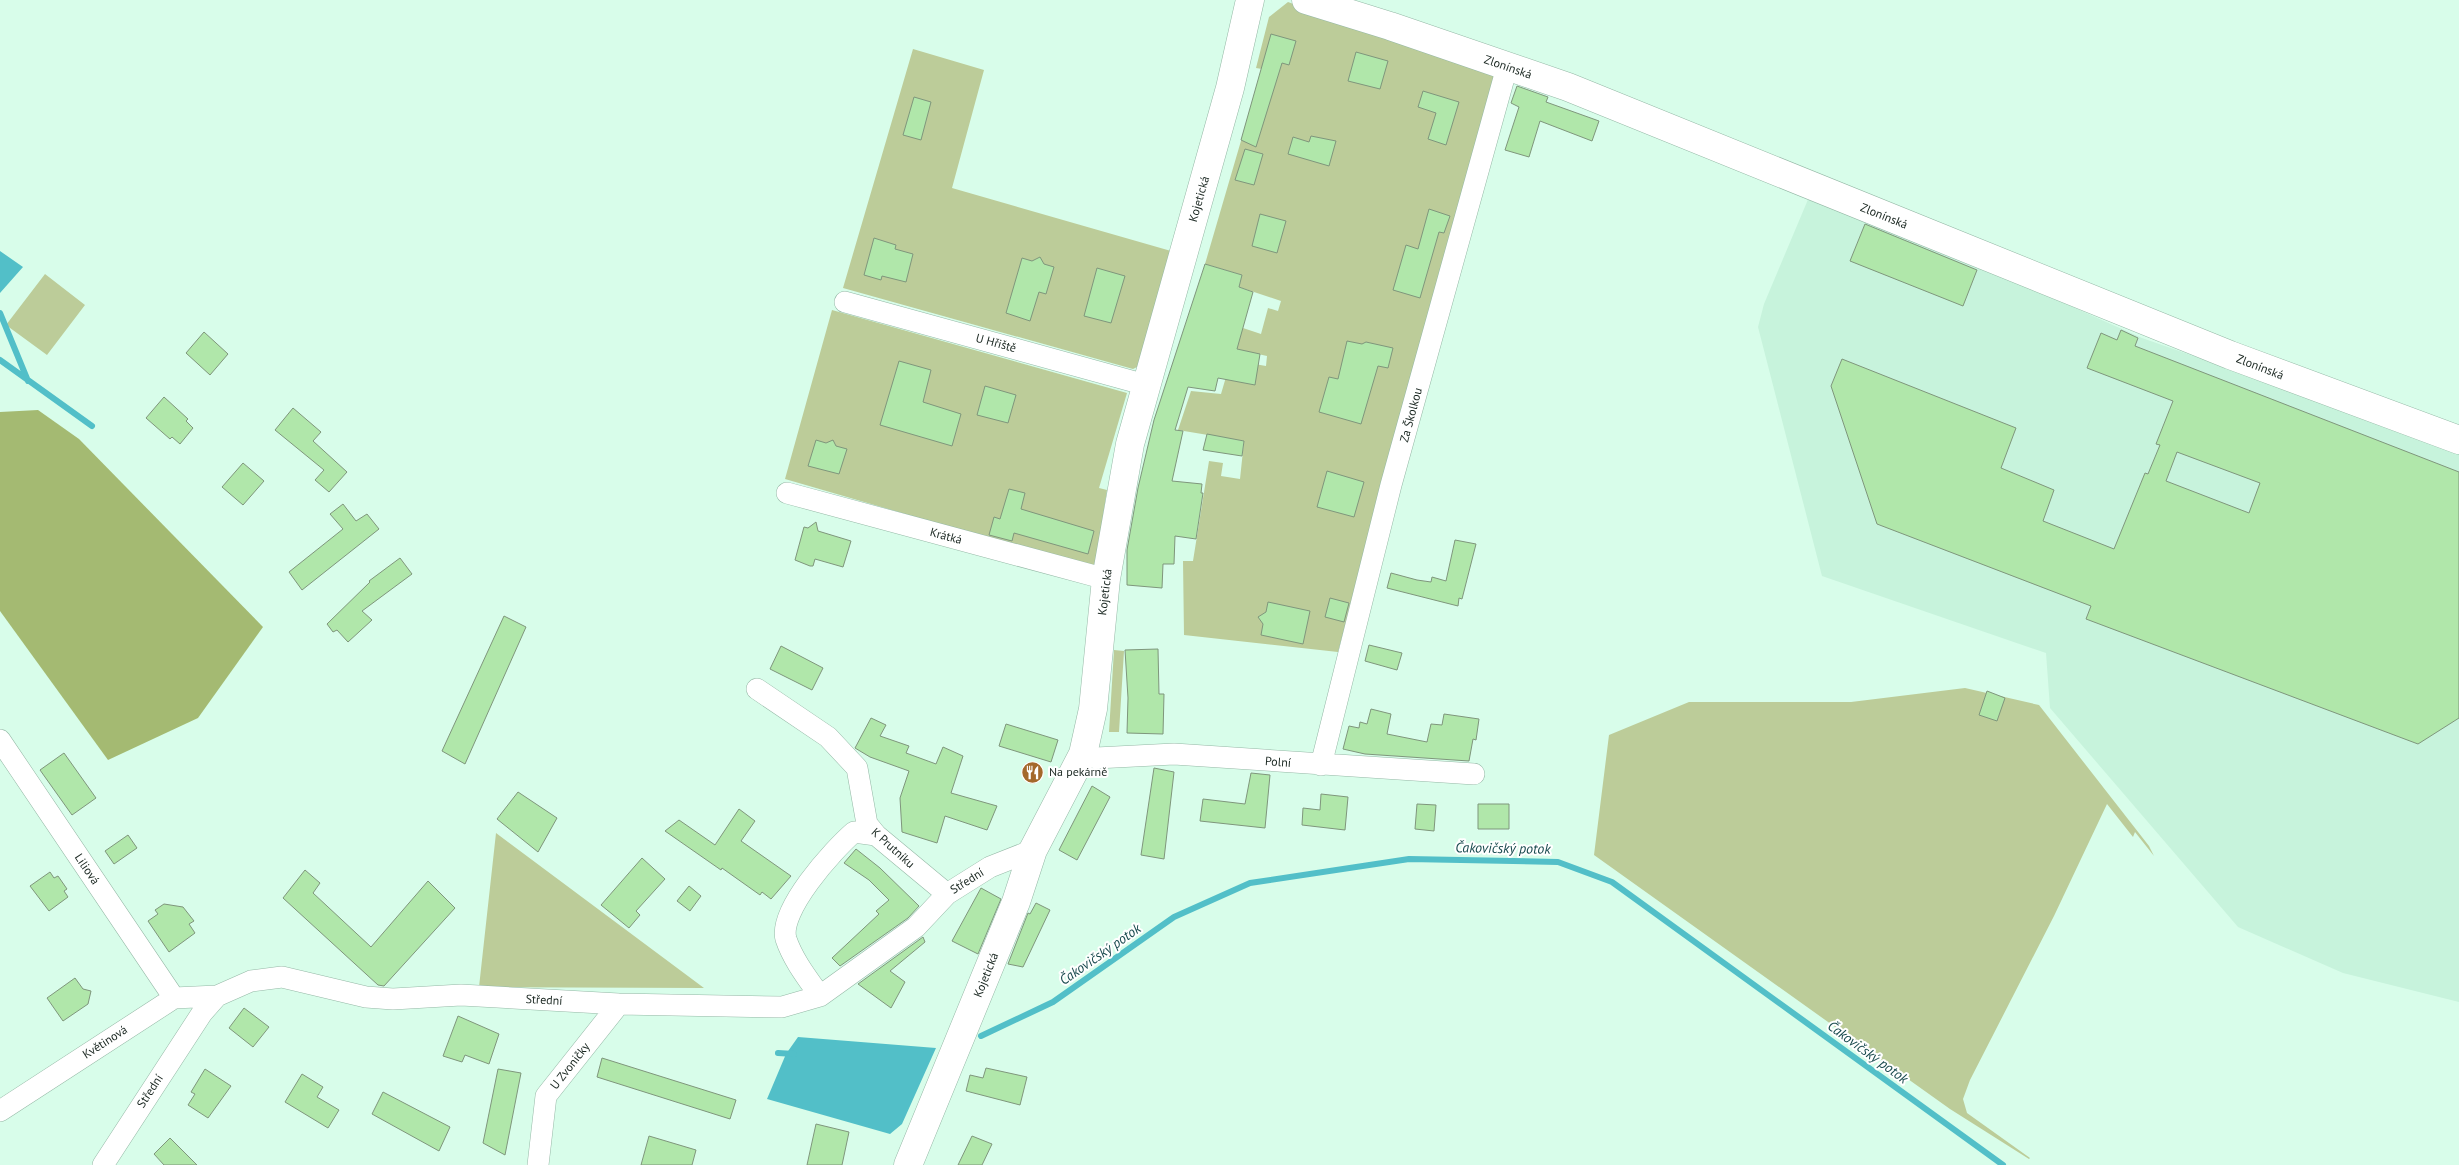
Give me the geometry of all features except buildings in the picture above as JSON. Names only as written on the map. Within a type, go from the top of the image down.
[{"type":"street","name":"Kojetická","points":[[908,1165],[1016,902],[1033,850],[1083,754],[1093,709],[1106,579],[1130,444],[1230,88],[1250,0]]},
{"type":"street","name":"Zlonínská","points":[[1306,0],[1390,26],[1568,87],[2230,355],[2459,440]]},
{"type":"street","name":"Za Školkou","points":[[1321,765],[1391,485],[1507,66]]},
{"type":"street","name":"U Hřiště","points":[[845,302],[1146,385]]},
{"type":"street","name":"Krátká","points":[[787,493],[1106,579]]},
{"type":"street","name":"K Prutníku","points":[[757,689],[828,737],[857,768],[867,824],[876,835],[947,894]]},
{"type":"street","name":"Liliová","points":[[0,740],[174,998]]},
{"type":"street","name":"Polní","points":[[1083,754],[1096,758],[1174,754],[1474,774]]},
{"type":"street","points":[[820,996],[797,962],[786,939],[785,923],[793,903],[843,841],[854,832],[876,835]]},
{"type":"street","name":"Střední","points":[[109,1162],[190,1029],[217,996],[251,981],[282,977],[375,998],[393,999],[461,995],[619,1004],[782,1007],[820,996],[916,927],[947,894],[990,867],[1033,850]]},
{"type":"street","points":[[174,998],[217,996]]},
{"type":"street","name":"Květinová","points":[[0,1111],[174,998]]},
{"type":"street","name":"U Zvoničky","points":[[538,1165],[546,1096],[619,1004]]},
{"type":"shaded area","points":[[1288,2],[1494,76],[1338,652],[1184,635],[1183,561],[1193,561],[1209,461],[1223,463],[1221,476],[1240,479],[1244,441],[1178,430],[1191,391],[1221,394],[1231,360],[1266,366],[1267,356],[1231,348],[1240,327],[1261,334],[1268,308],[1278,311],[1281,301],[1239,287],[1242,275],[1205,264],[1262,69],[1256,68],[1269,17]]},
{"type":"shaded area","points":[[913,49],[984,70],[952,188],[1171,251],[1139,366],[1133,369],[843,288]]},
{"type":"shaded area","points":[[1812,190],[2142,338],[2459,449],[2459,1002],[2343,973],[2238,927],[2050,708],[2046,653],[1822,576],[1758,327],[1764,304]]},
{"type":"shaded area","points":[[45,274],[85,305],[47,355],[6,325]]},
{"type":"shaded area","points":[[832,310],[1127,393],[1099,488],[1107,490],[1095,569],[785,479]]},
{"type":"shaded area","points":[[1114,650],[1124,651],[1119,732],[1109,732]]},
{"type":"shaded area","points":[[1965,688],[2039,705],[2149,846],[2154,856],[2135,832],[2133,837],[2107,804],[2054,916],[1970,1080],[1963,1099],[1967,1113],[2029,1159],[1950,1109],[1594,855],[1609,735],[1689,702],[1851,702]]},
{"type":"shaded area","points":[[496,833],[704,988],[479,987]]},
{"type":"green space","points":[[38,410],[79,439],[263,627],[198,718],[108,760],[0,611],[0,412]]},
{"type":"water","points":[[0,251],[23,267],[0,293]]},
{"type":"water","points":[[798,1037],[936,1048],[902,1124],[890,1134],[767,1099],[786,1054]]},
{"type":"waterway","points":[[0,313],[28,381]]},
{"type":"waterway","name":"Čakovičský potok","points":[[0,360],[92,426]]},
{"type":"waterway","name":"Čakovičský potok","points":[[981,1036],[1053,1002],[1174,917],[1250,883],[1409,859],[1558,862],[1612,882],[2003,1165]]},
{"type":"waterway","name":"Čakovičský potok","points":[[778,1053],[794,1054]]},
{"type":"place","name":"Na pekárně","points":[[1033,772]]}]
